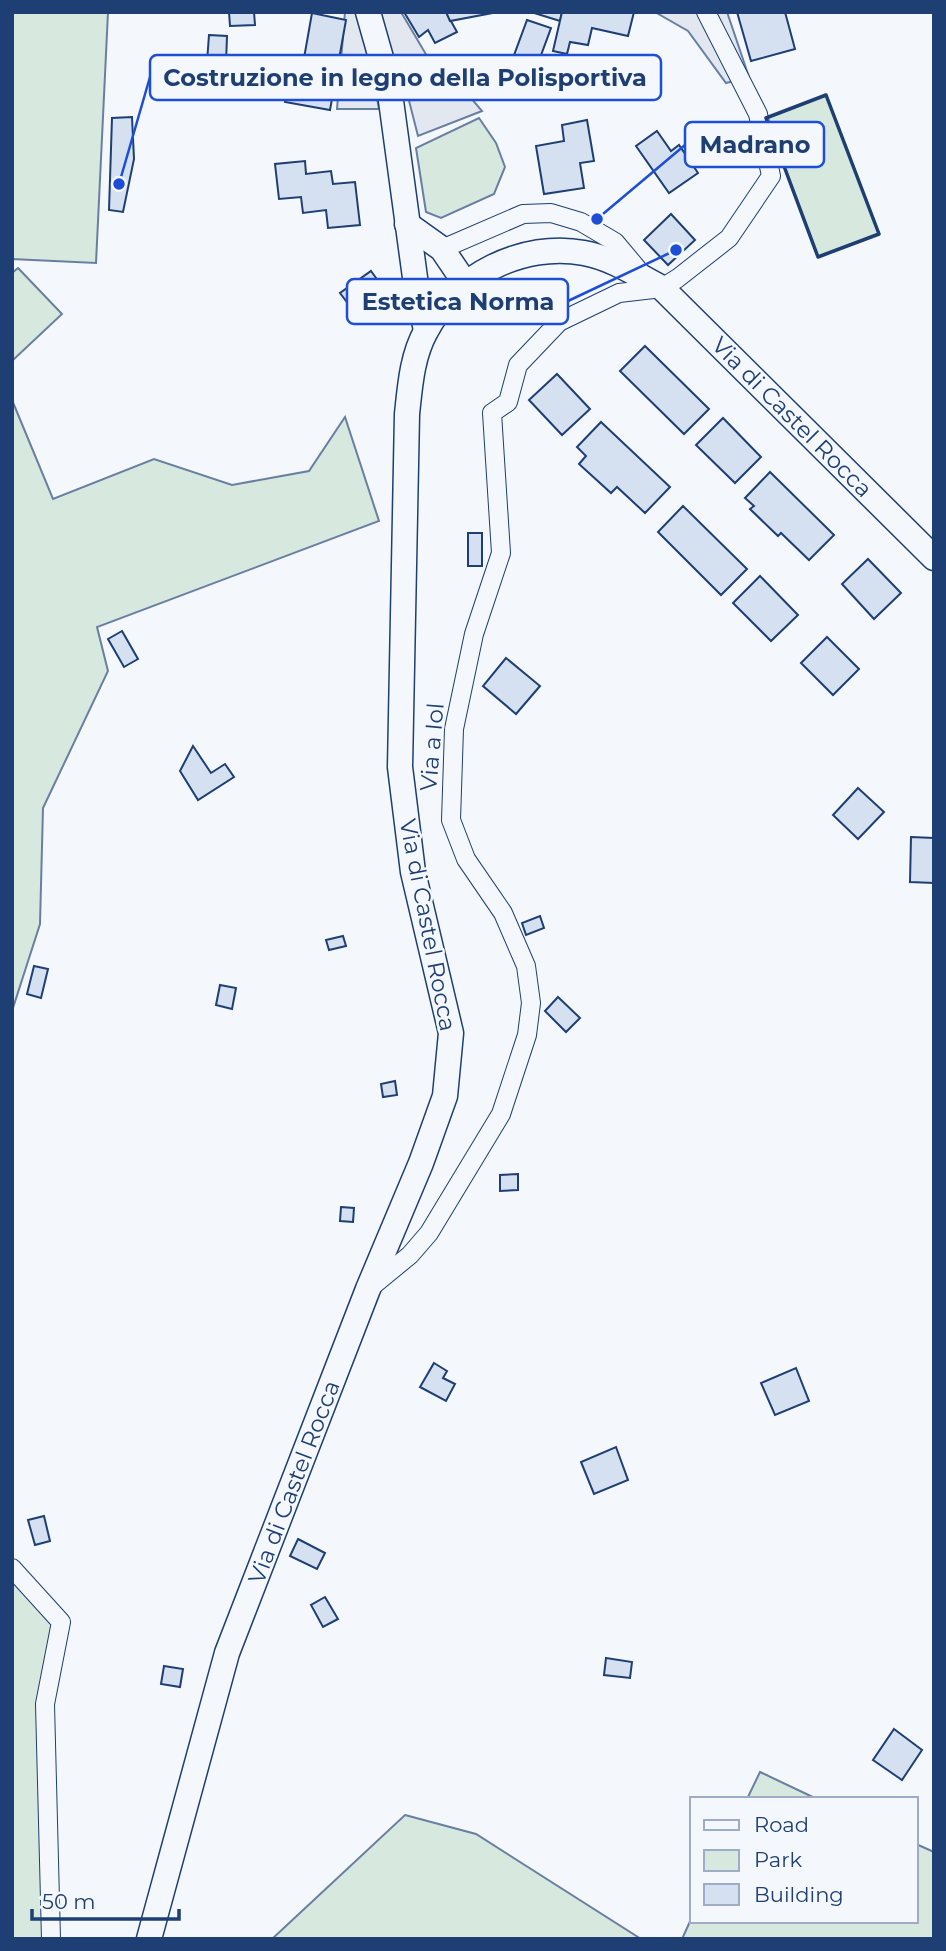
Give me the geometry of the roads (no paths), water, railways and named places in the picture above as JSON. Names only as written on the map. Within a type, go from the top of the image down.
[{"type":"main road","points":[[369,12],[390,86],[407,224],[426,330]]},
{"type":"main road","points":[[407,224],[442,249],[465,283]]},
{"type":"main road","name":"Via di Castel Rocca","points":[[149,1939],[228,1653],[368,1289],[421,1163],[444,1096],[451,1033],[413,872],[400,767],[407,414],[412,370],[426,330],[465,283],[509,259],[563,250],[613,262],[655,284],[934,558]]},
{"type":"street","points":[[655,284],[729,238],[771,176],[758,114],[702,13]]},
{"type":"street","name":"Via di Castel Rocca","points":[[442,249],[523,214],[551,213],[581,222],[615,242],[655,284]]},
{"type":"street","name":"Via a Iol","points":[[368,1289],[410,1255],[429,1233],[501,1114],[527,1035],[531,1003],[526,966],[503,913],[466,859],[451,820],[454,729],[474,634],[501,553],[492,413],[508,402],[518,365],[559,322],[619,293],[655,284]]},
{"type":"street","points":[[12,1568],[61,1622],[45,1704],[51,1939]]},
{"type":"place","name":"Costruzione in legno della Polisportiva","points":[[119,184]]},
{"type":"place","name":"Madrano","points":[[597,219]]},
{"type":"place","name":"Estetica Norma","points":[[676,250]]}]
